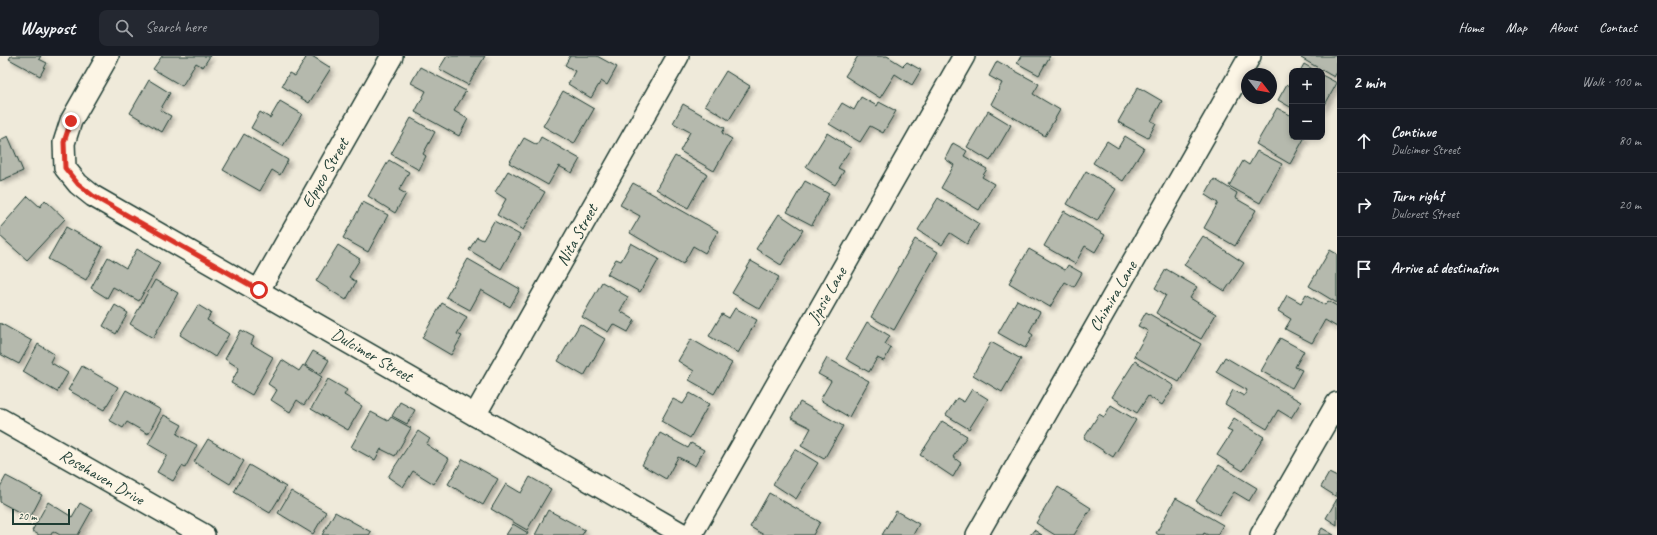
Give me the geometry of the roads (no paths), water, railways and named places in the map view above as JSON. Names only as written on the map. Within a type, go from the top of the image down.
[{"type":"street","name":"Dulcimer Street","points":[[108,56],[71,121],[64,142],[65,168],[78,184],[93,196],[684,535]]},
{"type":"street","name":"Elpyco Street","points":[[259,290],[392,56]]},
{"type":"street","name":"Nita Street","points":[[476,415],[678,56]]},
{"type":"street","name":"Jipsie Lane","points":[[691,535],[964,56]]},
{"type":"street","name":"Chimira Lane","points":[[977,535],[1250,56]]},
{"type":"street","points":[[1262,535],[1337,403]]},
{"type":"street","name":"Rosehaven Drive","points":[[0,419],[204,535]]}]
